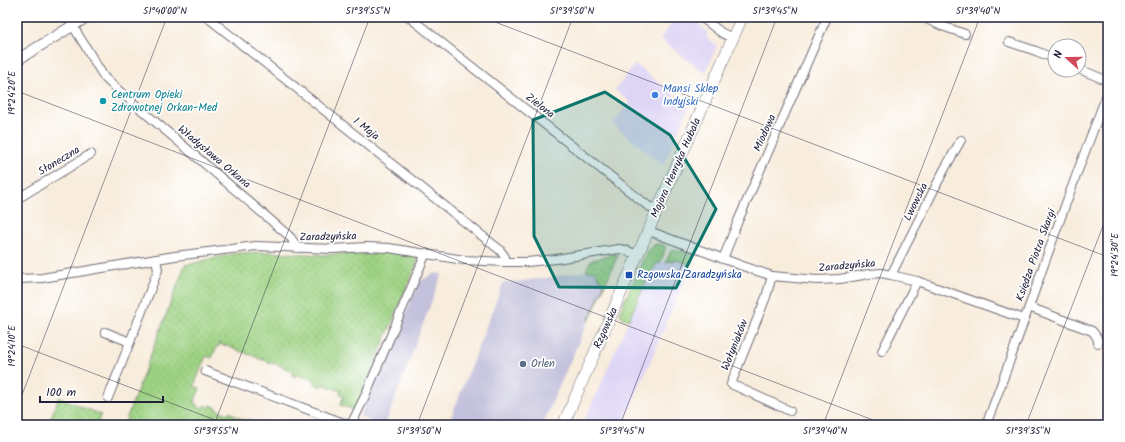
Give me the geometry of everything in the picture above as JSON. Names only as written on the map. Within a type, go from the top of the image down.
[{"type":"main road","name":"Majora Henryka Hubala","points":[[649,230],[742,17]]},
{"type":"main road","name":"Rzgowska","points":[[563,425],[649,230]]},
{"type":"street","points":[[17,60],[87,17]]},
{"type":"street","name":"1 Maja","points":[[207,17],[500,250],[505,256],[505,262]]},
{"type":"street","name":"Zielona","points":[[410,17],[648,206],[658,210]]},
{"type":"street","points":[[701,17],[722,33],[733,38]]},
{"type":"street","name":"Miodowa","points":[[723,259],[738,221],[827,17]]},
{"type":"street","points":[[922,17],[965,34]]},
{"type":"street","name":"Władysława Orkana","points":[[73,26],[104,77],[110,83],[288,235],[298,248]]},
{"type":"street","points":[[1009,42],[1047,56]]},
{"type":"street","points":[[1087,72],[1108,81]]},
{"type":"street","name":"Księdza Piotra Skargi","points":[[986,425],[1108,92]]},
{"type":"street","name":"Lwowska","points":[[891,275],[944,170],[961,140]]},
{"type":"street","name":"Słoneczna","points":[[17,199],[91,154]]},
{"type":"street","name":"Zaradzyńska","points":[[649,230],[723,259],[772,276],[817,280],[840,279],[881,273],[917,281],[1024,319]]},
{"type":"street","name":"Zaradzyńska","points":[[17,280],[42,278],[156,259],[256,246],[334,249],[367,246],[426,253],[464,260],[505,262],[527,262],[556,259],[619,249],[638,255]]},
{"type":"street","points":[[205,371],[350,425],[365,396],[426,253]]},
{"type":"street","points":[[108,398],[158,270],[156,259]]},
{"type":"street","name":"Wołyniaków","points":[[772,276],[766,297],[731,384],[790,411]]},
{"type":"street","points":[[882,351],[917,281]]},
{"type":"street","points":[[1029,307],[1092,331],[1096,335],[1098,343]]},
{"type":"street","points":[[105,332],[130,342]]},
{"type":"highlighted area","points":[[605,92],[670,135],[716,209],[676,288],[559,287],[534,236],[533,120]]},
{"type":"shaded area","points":[[677,17],[690,17],[707,31],[707,38],[717,45],[705,73],[660,39]]},
{"type":"shaded area","points":[[635,64],[689,107],[663,165],[613,124],[630,102],[615,90]]},
{"type":"shaded area","points":[[677,260],[691,265],[623,425],[592,425],[584,422],[647,279],[657,263]]},
{"type":"shaded area","points":[[594,270],[604,285],[542,425],[448,425],[503,283]]},
{"type":"shaded area","points":[[435,273],[442,274],[385,425],[376,425],[375,423],[360,416],[420,281]]},
{"type":"green space","points":[[658,244],[666,247],[660,263],[657,263],[647,279],[629,320],[624,318],[620,311],[647,251],[654,245]]},
{"type":"green space","points":[[674,249],[694,256],[691,265],[677,260],[666,262],[671,251]]},
{"type":"green space","points":[[384,250],[418,256],[417,263],[354,410],[340,405],[344,396],[340,394],[341,391],[322,384],[321,387],[314,384],[315,381],[296,374],[295,377],[292,376],[293,371],[288,368],[287,369],[282,367],[282,365],[281,366],[263,360],[263,358],[262,360],[257,358],[257,356],[256,357],[245,353],[245,351],[244,353],[239,351],[239,349],[233,349],[233,347],[220,344],[220,342],[212,358],[206,356],[194,386],[200,388],[194,403],[198,404],[197,406],[203,409],[204,405],[210,407],[211,405],[217,408],[217,410],[228,414],[229,412],[247,421],[248,419],[254,421],[253,423],[258,425],[124,425],[185,265],[238,253],[268,252],[325,255]]},
{"type":"green space","points":[[614,254],[618,255],[588,321],[604,285],[594,270],[586,271],[590,262],[593,260]]},
{"type":"green space","points":[[59,397],[101,415],[97,425],[48,425]]},
{"type":"place","name":"Mansi Sklep Indyjski","points":[[655,95]]},
{"type":"place","name":"Centrum Opieki Zdrowotnej Orkan-Med","points":[[103,101]]},
{"type":"place","name":"Rzgowska/Zaradzyńska","points":[[629,275]]},
{"type":"place","name":"Orlen","points":[[523,364]]}]
